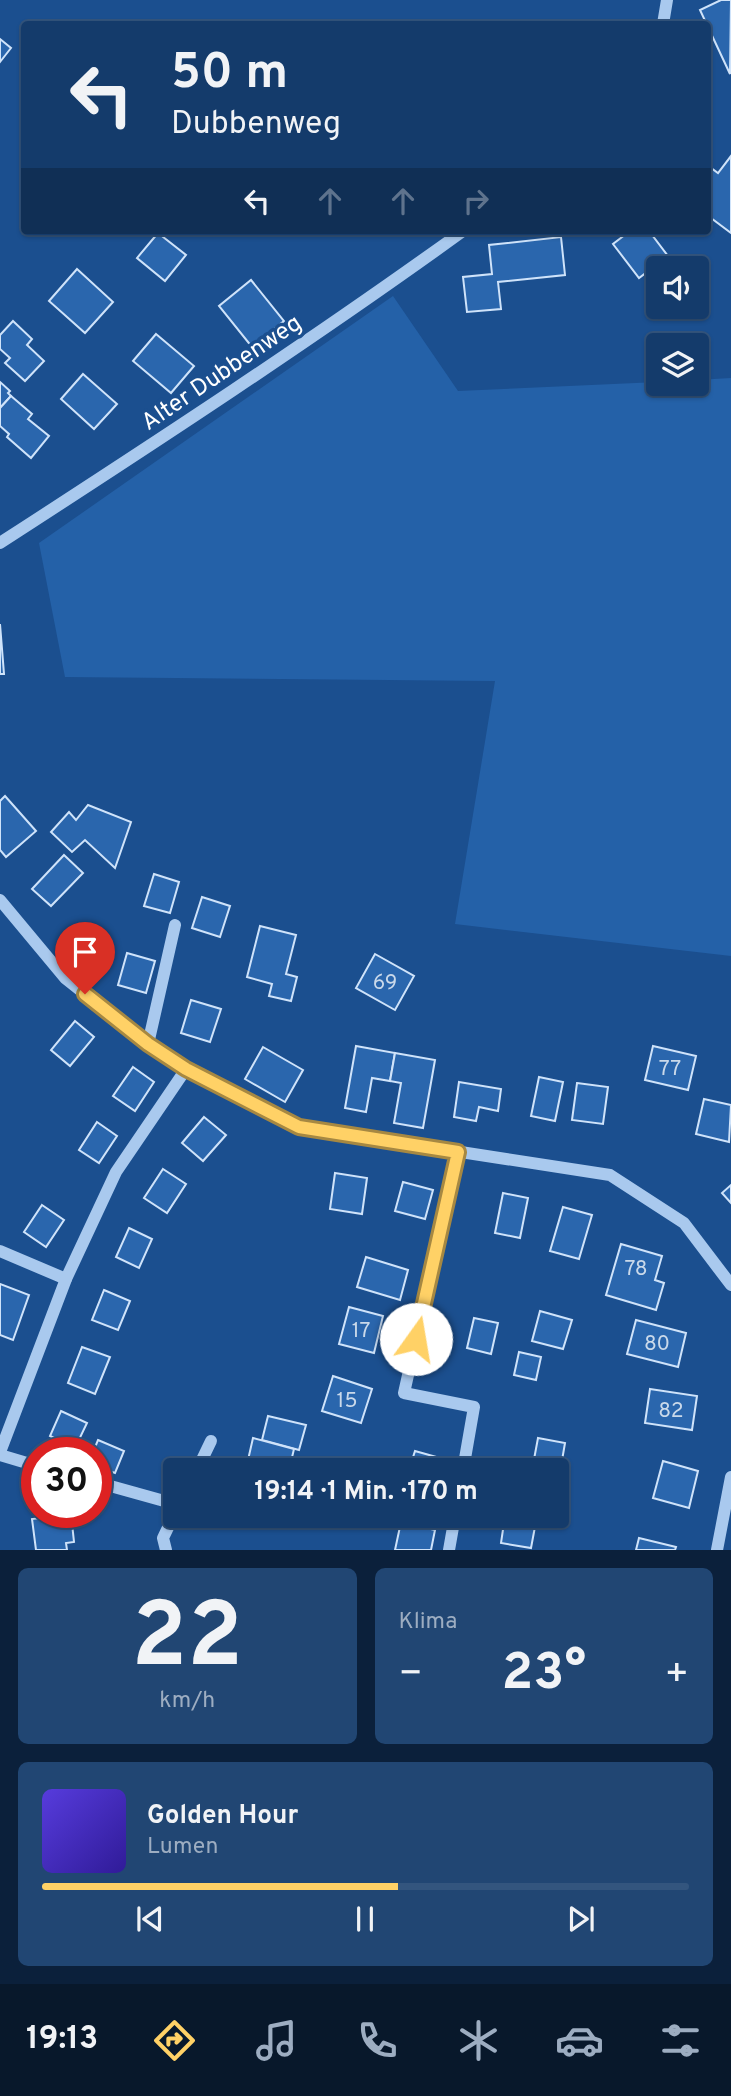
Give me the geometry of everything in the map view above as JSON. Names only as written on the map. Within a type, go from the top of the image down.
[{"type":"street","points":[[664,21],[667,0]]},
{"type":"street","name":"Alter Dubbenweg","points":[[0,543],[187,421],[458,235]]},
{"type":"street","points":[[0,900],[65,978],[148,1044],[186,1069],[299,1127],[610,1175],[684,1223],[730,1281]]},
{"type":"street","points":[[148,1044],[175,925]]},
{"type":"street","points":[[21,1461],[0,1454],[66,1279],[116,1172],[186,1069]]},
{"type":"street","points":[[458,1152],[404,1393],[474,1407],[465,1458]]},
{"type":"street","points":[[0,1251],[66,1279]]},
{"type":"street","points":[[203,1458],[211,1441]]},
{"type":"street","points":[[717,1550],[731,1477]]},
{"type":"street","points":[[112,1486],[163,1501]]},
{"type":"street","points":[[166,1550],[163,1538],[168,1528]]},
{"type":"street","points":[[449,1550],[453,1528]]},
{"type":"shaded area","points":[[393,296],[458,391],[646,383],[646,396],[709,396],[709,379],[731,378],[731,956],[455,924],[495,681],[65,677],[39,543]]},
{"type":"building","points":[[721,0],[731,0],[730,74],[711,33],[711,21],[705,21],[700,10]]},
{"type":"building","points":[[0,39],[11,48],[0,62]]},
{"type":"building","points":[[731,156],[731,233],[711,218],[711,168],[718,173]]},
{"type":"building","points":[[156,235],[161,235],[186,255],[165,281],[137,258]]},
{"type":"building","points":[[625,235],[652,235],[668,256],[646,256],[646,273],[639,278],[613,244]]},
{"type":"building","points":[[561,237],[565,275],[498,282],[501,309],[467,312],[463,277],[492,274],[489,245]]},
{"type":"building","points":[[77,269],[113,302],[85,333],[49,301]]},
{"type":"building","points":[[251,280],[284,321],[252,347],[219,306]]},
{"type":"building","points":[[13,321],[32,339],[27,345],[44,361],[25,381],[5,363],[10,358],[0,349],[0,335]]},
{"type":"building","points":[[156,334],[194,366],[171,393],[133,361]]},
{"type":"building","points":[[83,374],[117,404],[94,429],[61,399]]},
{"type":"building","points":[[0,382],[10,391],[8,393],[11,396],[0,408]]},
{"type":"building","points":[[11,396],[32,414],[28,419],[49,436],[31,458],[7,437],[9,434],[0,426],[0,408]]},
{"type":"building","points":[[0,624],[4,674],[0,674]]},
{"type":"building","points":[[5,796],[36,831],[6,857],[0,850],[0,801]]},
{"type":"building","points":[[88,805],[131,822],[115,868],[85,840],[72,852],[51,832],[69,812],[76,820]]},
{"type":"building","points":[[64,855],[83,873],[51,906],[32,889]]},
{"type":"building","points":[[154,874],[179,882],[170,913],[144,906]]},
{"type":"building","points":[[202,897],[230,906],[220,937],[192,928]]},
{"type":"building","points":[[260,926],[296,935],[286,974],[297,977],[291,1001],[269,996],[272,984],[247,977]]},
{"type":"building","points":[[127,953],[155,961],[146,993],[118,985]]},
{"type":"building","points":[[375,954],[414,976],[395,1010],[356,988]]},
{"type":"building","points":[[191,1000],[221,1009],[210,1042],[181,1033]]},
{"type":"building","points":[[75,1021],[94,1037],[70,1066],[51,1050]]},
{"type":"building","points":[[356,1046],[395,1053],[390,1081],[372,1078],[366,1112],[345,1108]]},
{"type":"building","points":[[653,1046],[696,1056],[688,1090],[645,1080]]},
{"type":"building","points":[[263,1047],[303,1070],[285,1102],[245,1079]]},
{"type":"building","points":[[395,1053],[435,1060],[423,1128],[394,1123],[401,1083],[390,1081]]},
{"type":"building","points":[[133,1067],[154,1082],[135,1111],[113,1096]]},
{"type":"building","points":[[539,1077],[563,1082],[555,1121],[531,1116]]},
{"type":"building","points":[[459,1082],[501,1089],[498,1111],[479,1107],[476,1121],[454,1117]]},
{"type":"building","points":[[577,1083],[608,1087],[603,1124],[572,1120]]},
{"type":"building","points":[[704,1099],[731,1105],[729,1142],[696,1134]]},
{"type":"building","points":[[204,1117],[226,1135],[203,1161],[182,1143]]},
{"type":"building","points":[[97,1122],[117,1136],[99,1163],[79,1150]]},
{"type":"building","points":[[163,1169],[186,1184],[167,1213],[144,1198]]},
{"type":"building","points":[[335,1173],[367,1178],[362,1214],[330,1209]]},
{"type":"building","points":[[403,1182],[433,1190],[425,1219],[395,1211]]},
{"type":"building","points":[[731,1185],[731,1203],[722,1193]]},
{"type":"building","points":[[503,1193],[528,1198],[520,1238],[495,1233]]},
{"type":"building","points":[[42,1205],[64,1220],[46,1247],[24,1232]]},
{"type":"building","points":[[563,1207],[592,1215],[579,1259],[550,1251]]},
{"type":"building","points":[[129,1228],[152,1239],[139,1268],[116,1257]]},
{"type":"building","points":[[621,1244],[662,1256],[655,1280],[664,1283],[656,1310],[606,1295]]},
{"type":"building","points":[[366,1257],[408,1270],[400,1300],[357,1287]]},
{"type":"building","points":[[0,1284],[29,1295],[13,1340],[0,1335]]},
{"type":"building","points":[[104,1290],[130,1301],[118,1330],[92,1320]]},
{"type":"building","points":[[349,1307],[383,1316],[374,1353],[339,1344]]},
{"type":"building","points":[[540,1311],[572,1320],[563,1349],[532,1341]]},
{"type":"building","points":[[474,1318],[498,1323],[491,1354],[467,1348]]},
{"type":"building","points":[[636,1320],[686,1333],[678,1367],[627,1354]]},
{"type":"building","points":[[82,1347],[110,1357],[95,1394],[68,1383]]},
{"type":"building","points":[[519,1352],[541,1357],[536,1380],[514,1375]]},
{"type":"building","points":[[333,1376],[372,1389],[361,1423],[322,1411]]},
{"type":"building","points":[[650,1389],[697,1396],[692,1430],[645,1423]]},
{"type":"building","points":[[61,1411],[87,1423],[80,1437],[50,1436]]},
{"type":"building","points":[[268,1416],[306,1425],[299,1450],[262,1440]]},
{"type":"building","points":[[253,1438],[294,1449],[292,1458],[248,1458]]},
{"type":"building","points":[[538,1438],[565,1443],[562,1458],[534,1458]]},
{"type":"building","points":[[112,1446],[124,1451],[115,1473],[112,1472]]},
{"type":"building","points":[[415,1451],[440,1458],[413,1458]]},
{"type":"building","points":[[663,1461],[698,1471],[689,1508],[653,1498]]},
{"type":"building","points":[[33,1528],[72,1528],[74,1542],[66,1543],[67,1550],[36,1550]]},
{"type":"building","points":[[400,1528],[435,1530],[431,1550],[395,1550]]},
{"type":"building","points":[[503,1528],[535,1528],[531,1548],[501,1543]]},
{"type":"building","points":[[639,1538],[676,1547],[675,1550],[636,1550]]},
{"type":"route","points":[[85,994],[148,1044],[186,1069],[299,1127],[458,1152],[416,1339]]}]
